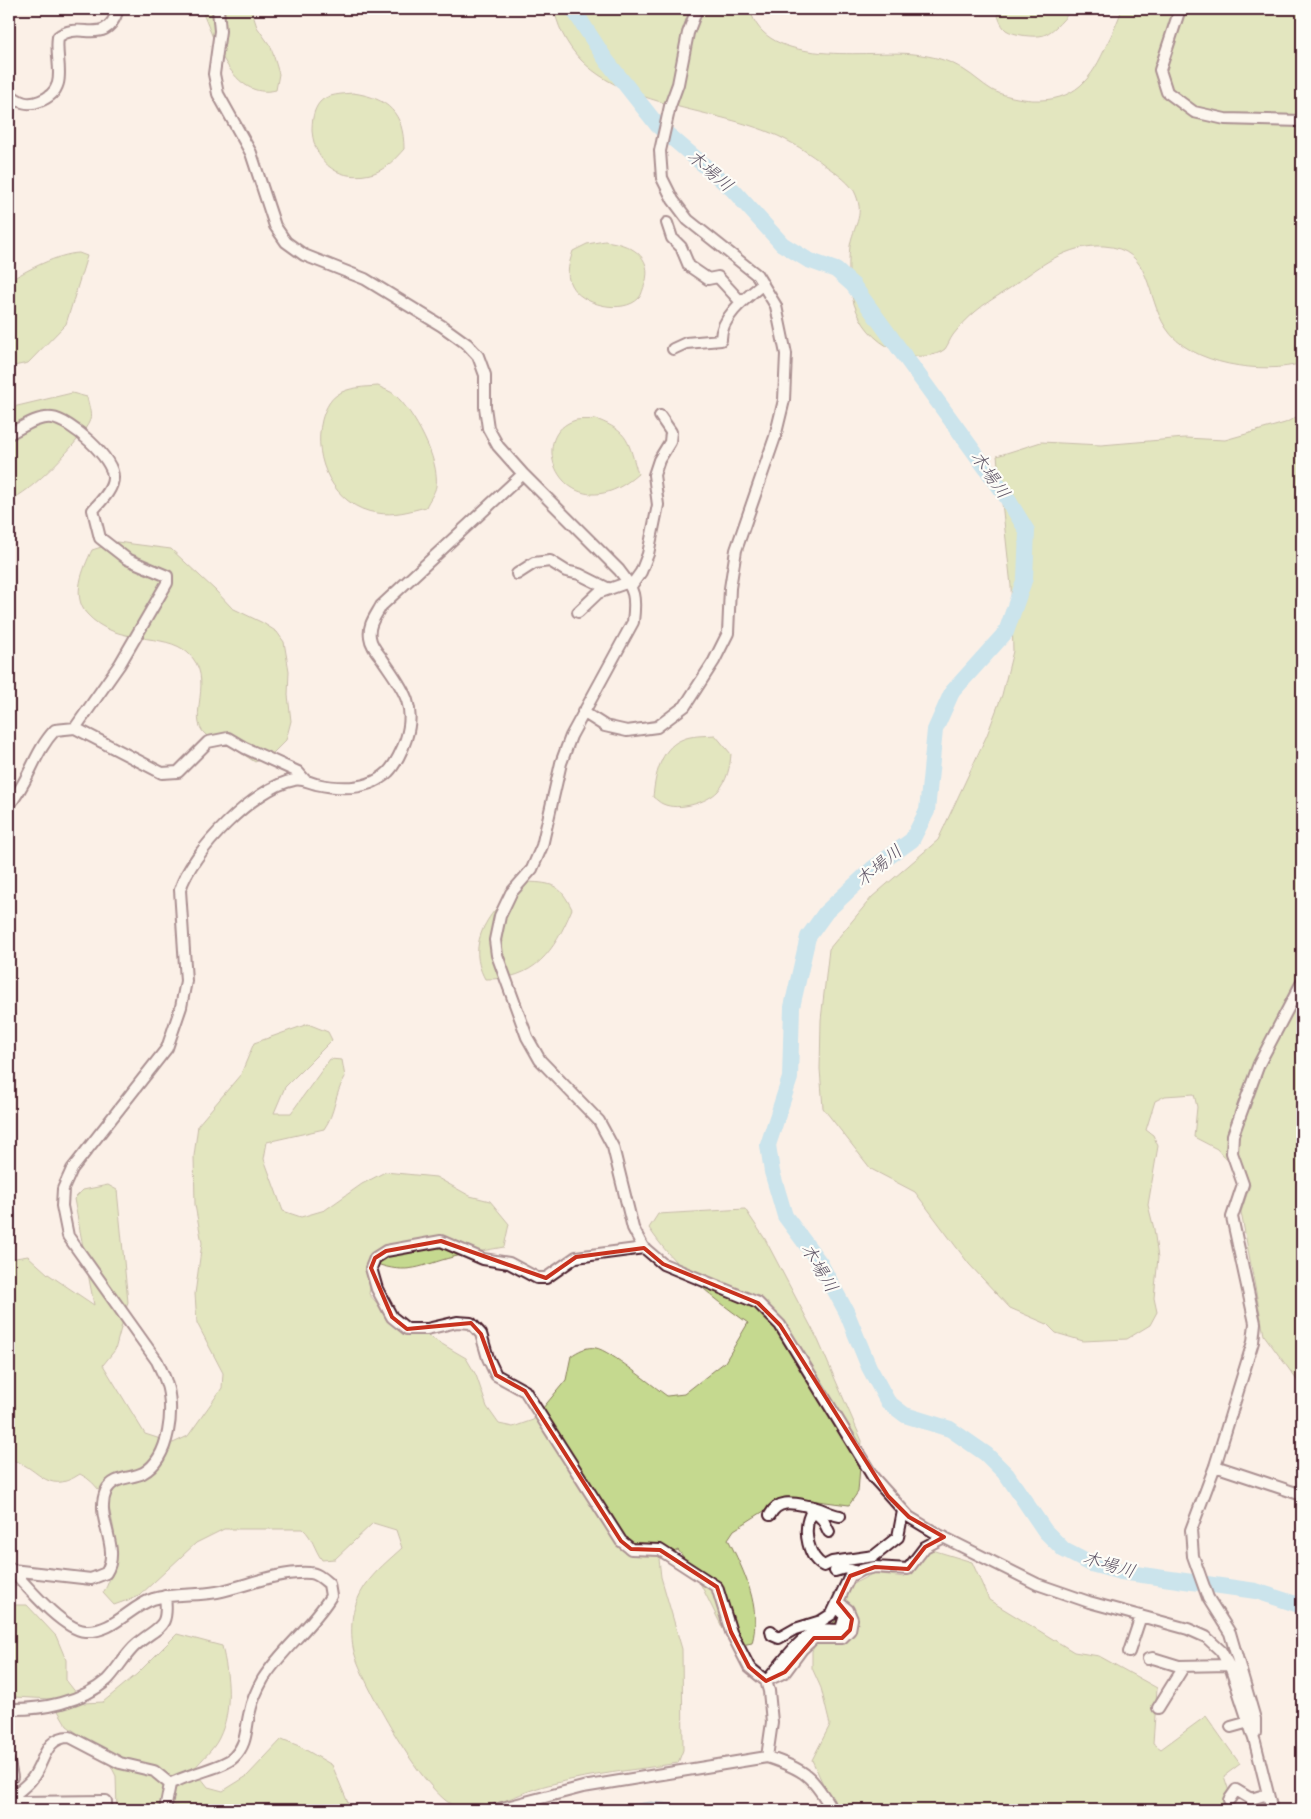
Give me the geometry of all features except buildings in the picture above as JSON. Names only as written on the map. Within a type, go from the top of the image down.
[{"type":"street","points":[[9,94],[20,102],[30,104],[53,94],[59,86],[61,76],[56,50],[58,37],[64,32],[102,31],[114,22],[118,9]]},
{"type":"street","points":[[218,9],[220,31],[214,74],[218,94],[251,153],[276,226],[286,242],[304,254],[365,279],[468,344],[478,356],[485,375],[485,407],[488,428],[498,446],[523,474],[619,570],[630,584],[636,602],[633,622],[571,736],[561,763],[542,846],[532,870],[511,893],[500,916],[495,940],[497,955],[527,1037],[540,1060],[599,1121],[614,1147],[633,1228],[644,1248],[663,1264],[758,1303],[780,1325],[873,1477],[903,1510],[944,1537],[1037,1584],[1089,1602],[1188,1629],[1206,1637],[1221,1651],[1229,1665],[1255,1742],[1272,1810]]},
{"type":"street","points":[[583,712],[605,726],[627,731],[657,727],[685,706],[714,661],[728,633],[730,588],[736,550],[775,437],[784,400],[786,354],[776,306],[757,275],[688,220],[673,200],[662,178],[660,151],[670,106],[678,84],[688,33],[698,9]]},
{"type":"street","points":[[1180,9],[1160,70],[1167,92],[1194,112],[1225,118],[1302,121]]},
{"type":"street","points":[[668,222],[672,238],[681,247],[688,266],[708,279],[718,276],[740,302]]},
{"type":"street","points":[[673,349],[686,343],[721,340],[721,333],[740,302],[763,284]]},
{"type":"street","points":[[578,612],[598,593],[630,584],[640,572],[648,554],[658,505],[654,475],[659,460],[670,442],[671,432],[660,416]]},
{"type":"street","points":[[9,434],[37,420],[52,418],[65,423],[94,446],[108,459],[113,478],[106,494],[93,510],[100,538],[128,559],[167,576],[167,583],[120,664],[75,728]]},
{"type":"street","points":[[10,1568],[91,1579],[106,1573],[112,1555],[102,1512],[106,1490],[119,1479],[143,1473],[156,1460],[169,1438],[167,1384],[157,1361],[68,1236],[62,1206],[63,1189],[72,1169],[155,1064],[170,1042],[182,1007],[186,981],[180,890],[191,865],[220,829],[263,795],[283,783],[304,779],[340,788],[353,788],[388,772],[404,746],[409,728],[410,709],[406,694],[374,648],[370,638],[370,625],[381,606],[523,474]]},
{"type":"street","points":[[517,574],[534,563],[550,561],[566,571],[579,574],[609,589]]},
{"type":"street","points":[[9,805],[27,779],[44,742],[55,730],[75,728],[118,752],[130,755],[162,773],[178,772],[208,742],[228,738],[245,748],[298,772],[304,779]]},
{"type":"street","points":[[1255,1742],[1256,1719],[1230,1633],[1208,1598],[1194,1556],[1191,1530],[1215,1466],[1253,1342],[1255,1323],[1232,1217],[1243,1184],[1232,1153],[1233,1135],[1259,1064],[1302,982]]},
{"type":"street","points":[[644,1248],[576,1257],[546,1278],[537,1278],[509,1263],[483,1259],[441,1241],[386,1251],[375,1258],[371,1268],[377,1289],[392,1318],[408,1329],[428,1329],[457,1322],[471,1323],[481,1334],[496,1375],[526,1391],[620,1542],[632,1549],[660,1550],[717,1587],[731,1632],[749,1667],[766,1681],[772,1722],[767,1757]]},
{"type":"street","points":[[1215,1466],[1302,1496]]},
{"type":"street","points":[[770,1515],[774,1507],[782,1503],[810,1510],[824,1520],[829,1532]]},
{"type":"street","points":[[810,1510],[818,1507],[832,1515],[840,1516]]},
{"type":"street","points":[[810,1510],[806,1525],[806,1538],[818,1563],[824,1566],[832,1562],[874,1556],[898,1537],[903,1510]]},
{"type":"street","points":[[770,1631],[772,1635],[779,1638],[795,1629],[821,1621],[832,1614],[850,1576],[859,1571],[875,1567],[908,1569],[925,1547],[944,1537]]},
{"type":"street","points":[[858,1558],[859,1571]]},
{"type":"street","points":[[10,1568],[38,1599],[62,1620],[83,1631],[97,1630],[118,1622],[151,1600],[165,1596],[216,1592],[290,1573],[312,1573],[329,1584],[331,1596],[321,1612],[263,1680],[250,1710],[245,1743],[232,1759],[216,1766],[184,1775],[170,1784],[165,1810]]},
{"type":"street","points":[[835,1571],[845,1568],[859,1571]]},
{"type":"street","points":[[9,1709],[22,1710],[63,1703],[78,1697],[107,1680],[135,1645],[165,1622],[167,1613],[165,1596]]},
{"type":"street","points":[[766,1681],[785,1672],[802,1648],[814,1638],[842,1638],[850,1630],[852,1619],[848,1610],[837,1604]]},
{"type":"street","points":[[1129,1652],[1141,1616]]},
{"type":"street","points":[[1148,1659],[1154,1658],[1184,1666],[1229,1665]]},
{"type":"street","points":[[1158,1708],[1184,1666]]},
{"type":"street","points":[[1231,1727],[1248,1722]]},
{"type":"street","points":[[14,1800],[31,1780],[50,1744],[62,1737],[70,1736],[120,1763],[154,1771],[170,1784]]},
{"type":"street","points":[[495,1810],[540,1796],[583,1787],[767,1757],[795,1766],[808,1775],[819,1787],[832,1810]]},
{"type":"street","points":[[9,1762],[12,1777],[9,1781]]},
{"type":"street","points":[[1229,1800],[1236,1790],[1251,1799],[1268,1794]]},
{"type":"street","points":[[14,1800],[62,1806],[106,1801],[106,1810]]},
{"type":"highlighted area","points":[[441,1241],[546,1278],[576,1257],[644,1248],[663,1264],[758,1303],[780,1325],[888,1496],[909,1517],[944,1537],[925,1547],[908,1569],[875,1567],[850,1576],[838,1602],[852,1619],[850,1630],[842,1638],[814,1638],[785,1672],[766,1681],[749,1667],[731,1632],[717,1587],[660,1550],[631,1549],[621,1541],[525,1391],[496,1375],[481,1334],[471,1323],[407,1329],[392,1317],[371,1268],[375,1258],[386,1251]]},
{"type":"green space","points":[[201,9],[251,9],[257,27],[271,47],[279,74],[276,90],[261,91],[248,86],[237,77],[219,51]]},
{"type":"green space","points":[[554,9],[750,9],[760,28],[776,41],[797,49],[846,54],[895,53],[934,57],[959,67],[996,92],[1012,97],[1047,100],[1071,92],[1088,78],[1101,57],[1122,9],[1302,9],[1302,128],[1296,141],[1302,154],[1302,363],[1268,368],[1248,367],[1228,364],[1192,351],[1177,341],[1166,328],[1159,315],[1146,276],[1140,265],[1120,249],[1104,246],[1090,246],[1077,249],[1042,265],[975,312],[958,329],[941,352],[925,356],[914,356],[904,354],[887,346],[874,337],[864,325],[852,296],[849,280],[850,246],[858,221],[859,209],[856,195],[848,183],[814,157],[792,143],[771,133],[643,96],[613,83],[587,65],[567,41]]},
{"type":"green space","points":[[996,9],[1073,9],[1052,30],[1044,35],[1030,36],[1019,35],[1006,30],[1001,23]]},
{"type":"green space","points":[[353,93],[365,95],[385,103],[392,109],[401,126],[404,149],[387,166],[374,173],[351,175],[341,173],[324,162],[314,143],[312,131],[314,112],[320,102],[331,96]]},
{"type":"green space","points":[[605,241],[631,248],[643,258],[647,274],[645,284],[639,298],[632,303],[613,307],[593,302],[576,292],[569,281],[569,263],[573,251],[587,244]]},
{"type":"green space","points":[[79,253],[87,256],[66,324],[28,363],[9,367],[9,281],[52,259]]},
{"type":"green space","points":[[378,386],[393,394],[402,403],[417,424],[430,450],[436,475],[436,486],[426,507],[390,514],[362,509],[338,491],[324,465],[320,450],[320,435],[323,417],[329,403],[334,397],[346,390]]},
{"type":"green space","points":[[72,393],[87,397],[90,420],[85,429],[66,453],[42,477],[18,496],[9,500],[9,408]]},
{"type":"green space","points":[[1302,414],[1302,1387],[1264,1335],[1241,1212],[1250,1185],[1242,1163],[1224,1157],[1217,1149],[1194,1137],[1197,1107],[1194,1094],[1165,1096],[1155,1101],[1146,1130],[1153,1135],[1158,1146],[1148,1205],[1158,1258],[1154,1298],[1157,1312],[1150,1325],[1127,1339],[1083,1341],[1056,1333],[1047,1324],[1010,1308],[969,1264],[915,1192],[871,1169],[823,1108],[820,1069],[821,1020],[829,949],[872,897],[938,840],[987,735],[1002,695],[1013,651],[1011,586],[997,456],[1041,442],[1101,445],[1185,438],[1225,440],[1285,423]]},
{"type":"green space","points":[[596,419],[616,429],[626,439],[638,474],[613,490],[591,494],[573,488],[560,476],[553,460],[553,444],[560,429],[576,420]]},
{"type":"green space","points":[[117,542],[171,549],[232,608],[277,632],[284,642],[289,671],[288,695],[291,721],[286,740],[272,754],[255,762],[230,746],[206,735],[200,728],[198,719],[201,686],[200,674],[196,663],[188,653],[178,646],[166,642],[112,631],[99,624],[87,614],[82,607],[79,591],[85,565],[92,550]]},
{"type":"green space","points":[[715,735],[731,754],[728,774],[718,791],[700,802],[676,807],[662,803],[653,797],[660,764],[663,757],[674,744],[693,736]]},
{"type":"green space","points":[[527,882],[544,883],[560,890],[572,909],[550,950],[530,969],[517,975],[485,979],[479,964],[480,936],[494,911],[504,900]]},
{"type":"green space","points":[[308,1024],[328,1032],[332,1040],[285,1087],[274,1113],[291,1113],[330,1059],[342,1060],[345,1077],[331,1116],[324,1129],[267,1142],[264,1159],[283,1211],[301,1217],[325,1210],[362,1184],[385,1172],[436,1177],[470,1196],[490,1201],[509,1224],[504,1247],[453,1257],[415,1268],[397,1269],[374,1263],[369,1294],[382,1309],[466,1358],[476,1375],[487,1407],[499,1424],[513,1427],[533,1420],[566,1380],[571,1356],[586,1348],[596,1348],[611,1355],[667,1396],[684,1394],[725,1362],[748,1323],[707,1292],[659,1242],[649,1228],[658,1214],[745,1209],[765,1239],[818,1340],[862,1441],[858,1492],[849,1505],[786,1497],[734,1530],[728,1539],[745,1576],[753,1603],[755,1616],[752,1643],[732,1647],[694,1571],[678,1550],[659,1559],[661,1577],[682,1649],[683,1750],[678,1763],[564,1781],[482,1807],[460,1808],[447,1801],[415,1766],[371,1692],[354,1651],[352,1623],[356,1603],[372,1577],[402,1548],[396,1530],[373,1523],[335,1559],[322,1560],[303,1529],[224,1529],[196,1543],[139,1596],[114,1605],[103,1593],[110,1579],[114,1563],[115,1546],[114,1528],[110,1511],[103,1496],[93,1483],[80,1474],[68,1480],[49,1481],[19,1462],[9,1460],[9,1259],[28,1256],[48,1274],[94,1305],[74,1199],[83,1190],[108,1185],[117,1190],[128,1302],[115,1350],[103,1365],[145,1434],[173,1443],[188,1436],[222,1388],[223,1373],[197,1323],[195,1294],[202,1243],[195,1205],[194,1156],[198,1125],[241,1074],[254,1043]]},
{"type":"green space","points":[[929,1549],[972,1562],[989,1600],[1074,1652],[1099,1656],[1157,1688],[1153,1743],[1161,1749],[1206,1716],[1240,1764],[1224,1776],[1235,1810],[835,1810],[812,1760],[830,1725],[821,1688],[812,1668],[812,1651],[823,1631],[840,1617],[849,1586],[874,1573],[904,1577]]},
{"type":"green space","points":[[9,1605],[27,1605],[56,1636],[66,1660],[66,1680],[84,1703],[103,1702],[137,1674],[177,1634],[222,1646],[228,1681],[226,1716],[217,1742],[194,1769],[208,1787],[223,1791],[247,1776],[282,1739],[299,1746],[332,1765],[351,1810],[184,1810],[164,1800],[162,1810],[117,1810],[116,1776],[100,1749],[67,1726],[51,1699],[14,1697],[9,1692]]},
{"type":"water","points":[[651,1802],[693,1806],[698,1810],[604,1810],[605,1808]]},
{"type":"waterway","name":"木場川","points":[[573,9],[606,60],[658,126],[733,190],[782,244],[808,260],[836,270],[853,285],[1004,493],[1027,531],[1025,578],[1006,632],[952,692],[935,730],[927,811],[912,840],[872,869],[826,912],[808,937],[792,1007],[790,1078],[768,1145],[772,1172],[785,1216],[820,1263],[846,1311],[869,1367],[888,1402],[905,1415],[950,1429],[986,1454],[1007,1475],[1045,1531],[1064,1550],[1091,1564],[1121,1572],[1256,1591],[1302,1606]]}]
